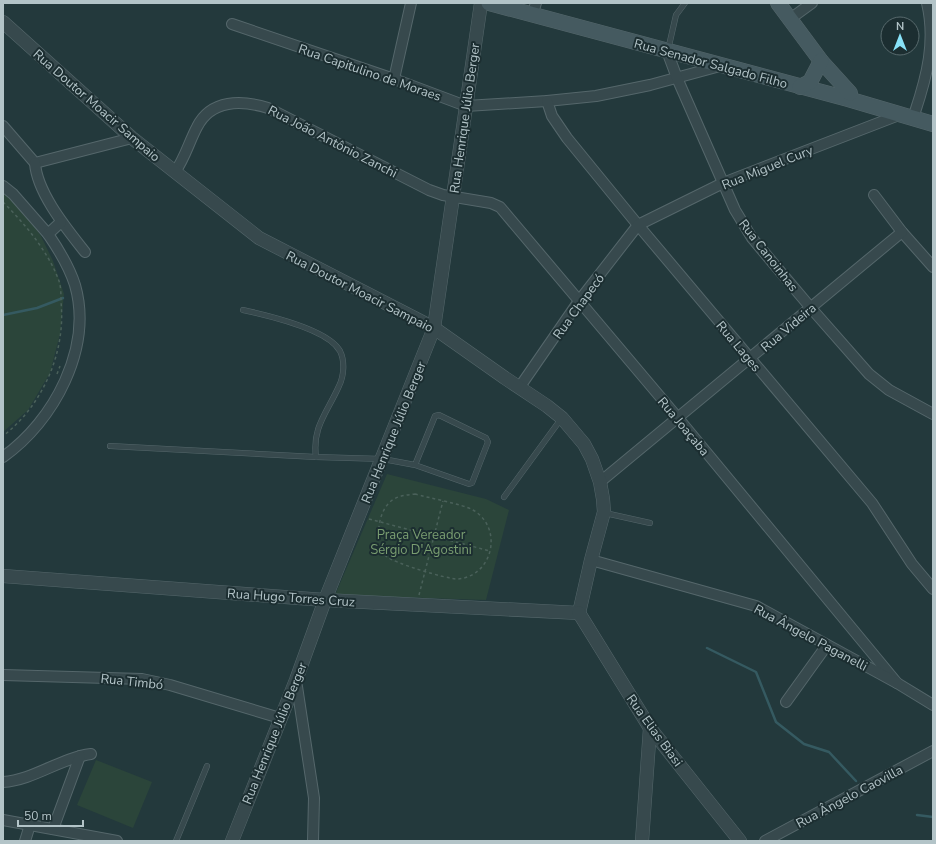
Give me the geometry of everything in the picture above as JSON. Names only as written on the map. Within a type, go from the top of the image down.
[{"type":"main road","name":"Rua Senador Salgado Filho","points":[[489,3],[534,9],[667,51],[800,87],[849,96],[933,116]]},
{"type":"main road","points":[[778,3],[821,62],[849,96]]},
{"type":"main road","points":[[800,87],[810,82],[821,62]]},
{"type":"main road","name":"Rua Senador Salgado Filho","points":[[849,96],[899,115],[933,124]]},
{"type":"street","points":[[394,79],[411,3]]},
{"type":"street","name":"Rua Henrique Júlio Berger","points":[[232,841],[296,680],[325,600],[383,459],[434,328],[481,3]]},
{"type":"street","points":[[790,19],[812,3]]},
{"type":"street","points":[[915,112],[931,58],[931,26],[927,3]]},
{"type":"street","name":"Rua Doutor Moacir Sampaio","points":[[3,22],[132,138],[248,230],[268,243],[434,328],[562,418],[584,444],[592,459],[600,482],[604,512],[590,560],[579,613]]},
{"type":"street","name":"Rua Capitulino de Moraes","points":[[232,24],[394,79],[466,106],[547,101],[628,90],[722,65]]},
{"type":"street","name":"Rua Canoinhas","points":[[667,51],[677,78],[723,183],[745,228],[858,363],[879,384],[933,414]]},
{"type":"street","name":"Rua Lages","points":[[547,101],[558,126],[638,225],[872,503],[912,564],[933,589]]},
{"type":"street","name":"Rua João Antônio Zanchi","points":[[175,172],[182,161],[197,126],[208,113],[226,104],[246,102],[268,108],[429,190],[453,197]]},
{"type":"street","name":"Rua Miguel Cury","points":[[638,225],[723,183],[899,115]]},
{"type":"street","points":[[3,126],[36,163],[36,171],[53,209],[60,217],[61,222],[85,252]]},
{"type":"street","points":[[36,163],[132,138]]},
{"type":"street","points":[[3,186],[13,194],[48,234],[66,262],[75,286],[79,316],[78,336],[74,354],[61,389],[42,421],[20,445],[3,457]]},
{"type":"street","points":[[874,195],[902,232],[933,267]]},
{"type":"street","name":"Rua Joaçaba","points":[[453,197],[491,203],[500,207],[678,418],[897,684]]},
{"type":"street","points":[[48,234],[61,222]]},
{"type":"street","name":"Rua Chapecó","points":[[519,388],[579,301],[638,225]]},
{"type":"street","name":"Rua Videira","points":[[600,482],[902,232]]},
{"type":"street","name":"Rua Ângelo Paganelli","points":[[590,560],[756,606],[933,705]]},
{"type":"street","name":"Rua Hugo Torres Cruz","points":[[3,576],[325,600],[579,613]]},
{"type":"street","name":"Rua Elias Biasi","points":[[579,613],[650,728],[740,841]]},
{"type":"street","points":[[786,702],[827,645]]},
{"type":"street","name":"Rua Timbó","points":[[3,674],[149,681],[170,685],[280,718]]},
{"type":"street","points":[[296,680],[314,798],[313,841]]},
{"type":"street","points":[[642,841],[650,728]]},
{"type":"street","name":"Rua Ângelo Caovilla","points":[[765,841],[933,751]]},
{"type":"street","points":[[3,782],[21,779],[80,756],[91,754]]},
{"type":"street","points":[[53,829],[80,756]]},
{"type":"street","points":[[3,820],[117,841]]},
{"type":"street","points":[[25,841],[30,825]]},
{"type":"lane","points":[[667,51],[676,15],[685,3]]},
{"type":"lane","points":[[243,310],[287,320],[333,342],[340,351],[343,365],[340,385],[317,429],[314,443],[316,457]]},
{"type":"lane","points":[[110,446],[383,459],[415,465],[464,484],[472,483],[488,442],[486,438],[439,415],[435,416],[415,465]]},
{"type":"lane","points":[[504,497],[562,418]]},
{"type":"lane","points":[[604,512],[650,523]]},
{"type":"lane","points":[[176,841],[207,766]]},
{"type":"path","points":[[3,202],[33,237],[50,262],[59,282],[62,314],[59,347],[49,378],[31,407],[11,430],[3,436]]},
{"type":"path","points":[[56,378],[60,365]]},
{"type":"path","points":[[415,494],[443,502],[473,510],[484,519],[490,530],[492,541],[487,561],[481,569],[471,575],[457,579],[400,565],[387,557],[380,546],[378,533],[385,510],[393,500],[402,496],[415,494]]},
{"type":"path","points":[[417,605],[433,536],[443,502]]},
{"type":"path","points":[[365,518],[490,551]]},
{"type":"green space","points":[[3,187],[21,206],[41,236],[53,261],[64,294],[60,334],[50,373],[28,410],[3,432]]},
{"type":"green space","name":"Praça Vereador Sérgio D'Agostini","points":[[387,474],[486,499],[509,510],[486,600],[335,595]]},
{"type":"green space","points":[[96,760],[152,782],[133,828],[77,805]]},
{"type":"waterway","points":[[3,315],[37,308],[63,298]]},
{"type":"waterway","points":[[707,648],[756,672],[776,722],[804,744],[829,752],[856,781]]},
{"type":"waterway","points":[[917,815],[933,817]]}]
